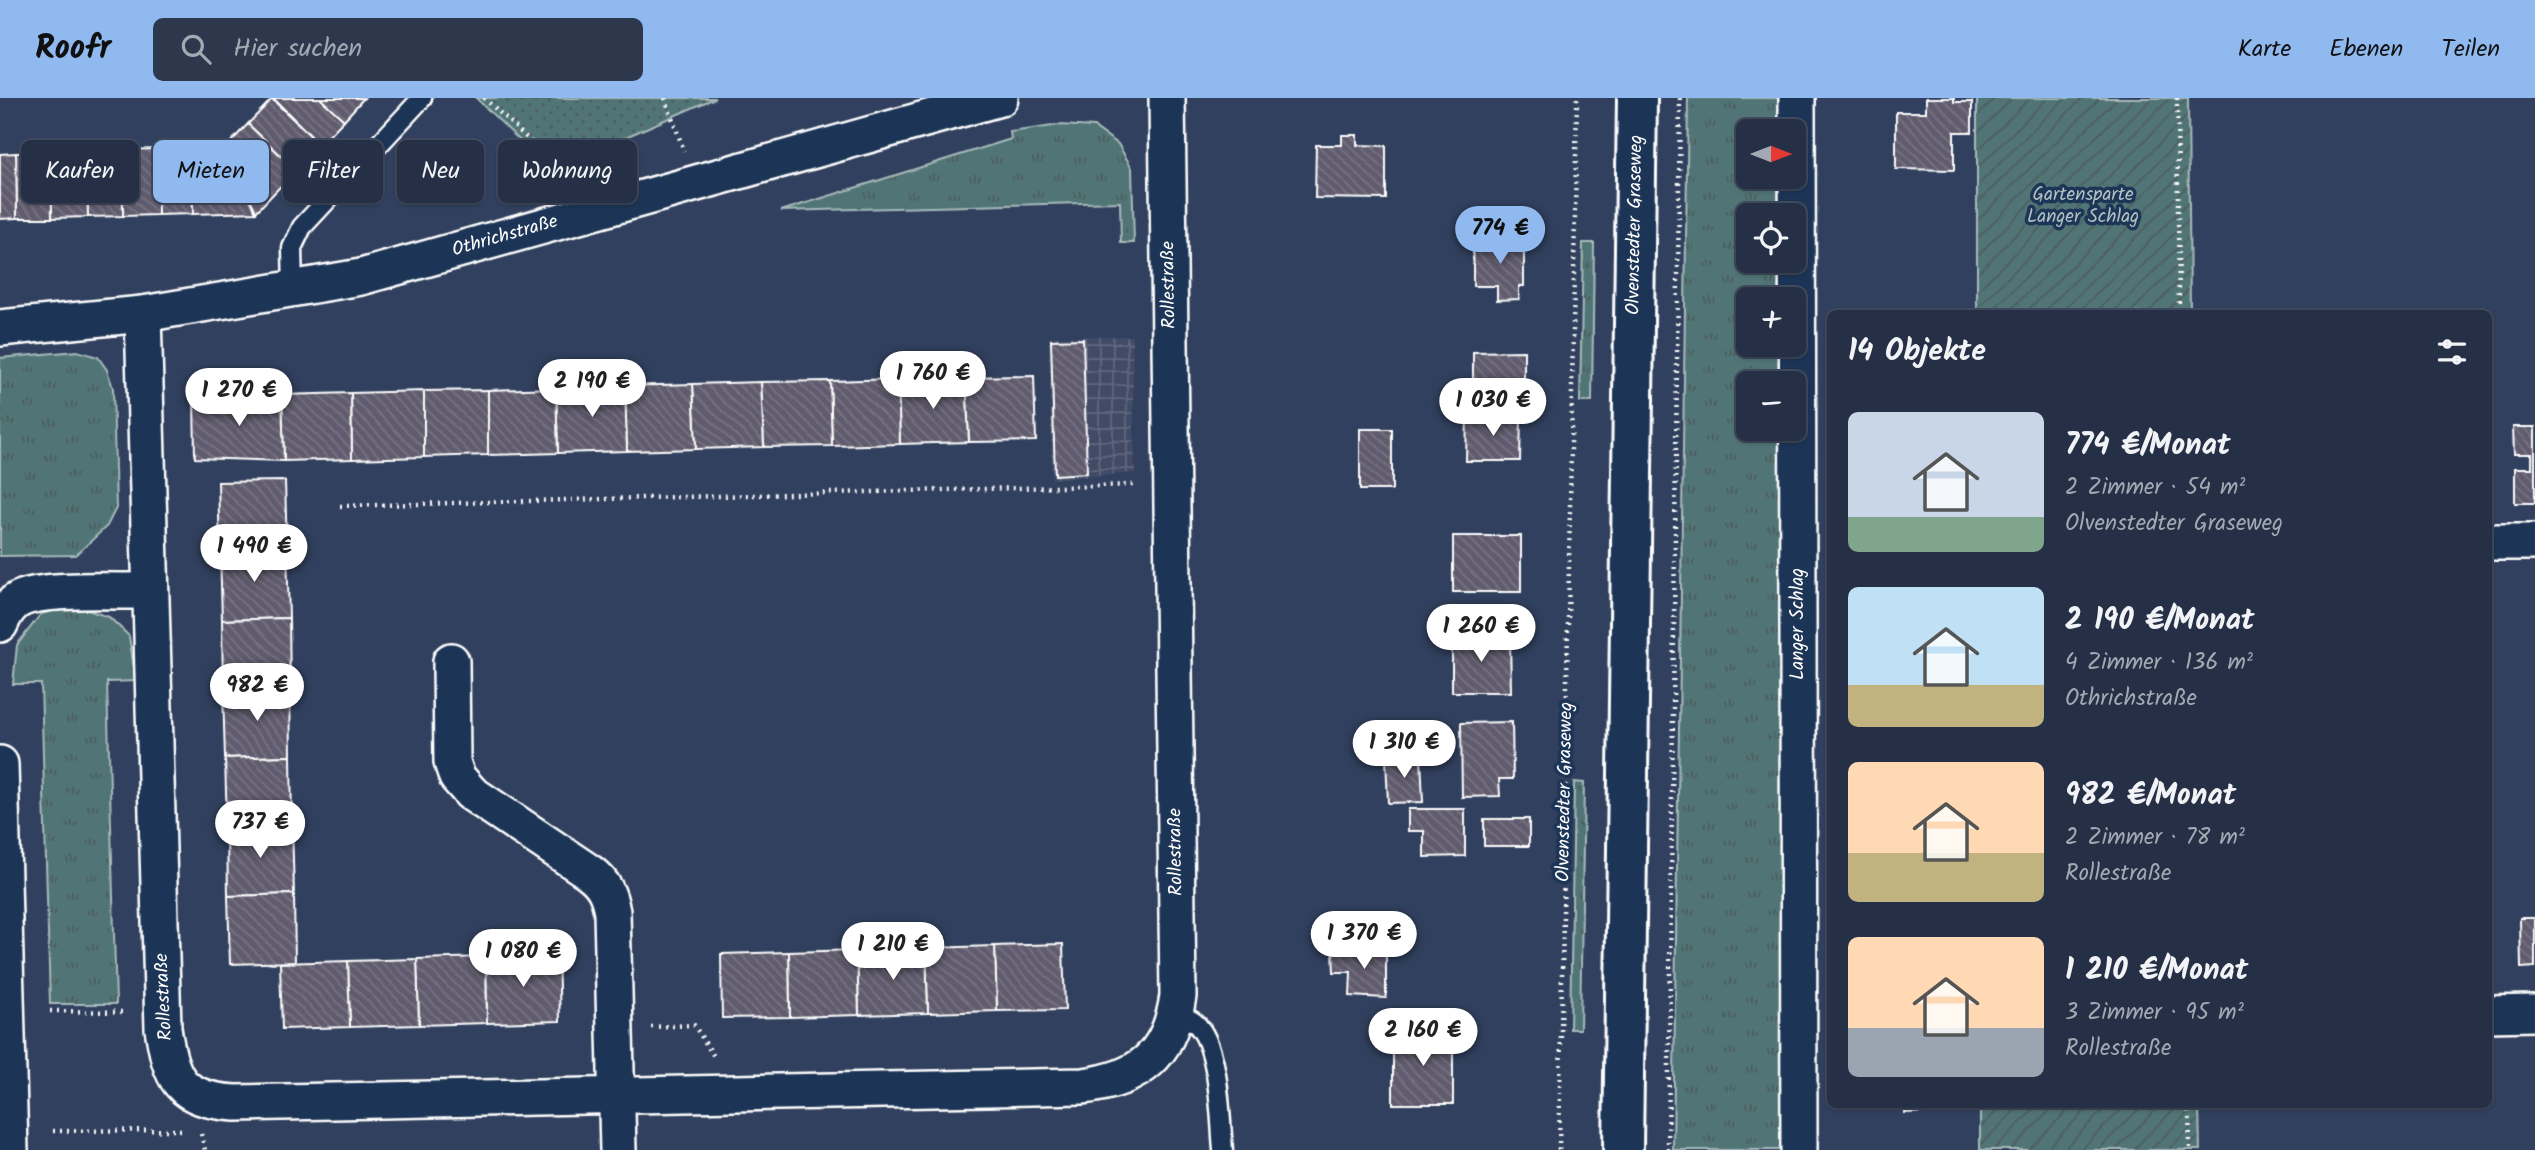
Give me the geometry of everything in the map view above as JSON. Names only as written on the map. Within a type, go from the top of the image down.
[{"type":"main road","name":"Olvenstedter Graseweg","points":[[1623,1150],[1637,98]]},
{"type":"street","name":"Othrichstraße","points":[[0,328],[143,314],[361,277],[1000,98]]},
{"type":"street","name":"Rollestraße","points":[[143,314],[163,1012],[166,1045],[174,1072],[188,1091],[207,1101],[235,1103],[1093,1085],[1119,1078],[1147,1063],[1165,1041],[1175,1014],[1178,996],[1167,98]]},
{"type":"street","name":"Langer Schlag","points":[[1797,98],[1799,1150]]},
{"type":"street","points":[[2492,542],[2535,541]]},
{"type":"street","points":[[0,624],[15,603],[38,594],[149,591]]},
{"type":"street","points":[[451,661],[452,762],[457,778],[471,793],[589,872],[601,882],[610,896],[618,1150]]},
{"type":"street","points":[[0,764],[10,1150]]},
{"type":"street","points":[[2492,1014],[2535,1013]]},
{"type":"lane","points":[[293,290],[292,248],[302,228],[422,98]]},
{"type":"lane","points":[[1175,1014],[1195,1023],[1211,1047],[1223,1150]]},
{"type":"path","points":[[484,98],[529,140]]},
{"type":"path","points":[[666,98],[688,162]]},
{"type":"path","name":"Olvenstedter Graseweg","points":[[1559,1150],[1577,98]]},
{"type":"path","points":[[1668,1150],[1679,98]]},
{"type":"path","points":[[2177,98],[2179,310]]},
{"type":"path","points":[[340,506],[1146,485]]},
{"type":"path","points":[[50,1011],[163,1012]]},
{"type":"path","points":[[615,1028],[694,1025],[735,1093]]},
{"type":"path","points":[[2189,1108],[2190,1150]]},
{"type":"path","points":[[53,1131],[187,1130]]},
{"type":"path","points":[[205,1150],[200,1130],[213,1130]]},
{"type":"shaded area","points":[[1132,336],[1135,473],[1052,479],[1049,337]]},
{"type":"green space","points":[[476,98],[715,98],[619,140],[519,140]]},
{"type":"green space","points":[[1688,98],[1787,98],[1788,119],[1736,119],[1736,189],[1788,189],[1788,203],[1736,203],[1736,273],[1788,273],[1788,287],[1736,287],[1736,357],[1788,357],[1789,371],[1736,371],[1736,441],[1789,441],[1782,1150],[1673,1150]]},
{"type":"green space","name":"Gartensparte Langer Schlag","points":[[1977,98],[2188,98],[2190,310],[1977,310]]},
{"type":"green space","points":[[1060,125],[1094,127],[1118,144],[1132,168],[1134,243],[1121,243],[1120,202],[781,211],[1011,139],[1010,132]]},
{"type":"green space","points":[[1583,243],[1594,243],[1592,402],[1580,402]]},
{"type":"green space","points":[[77,351],[98,357],[107,370],[113,388],[116,508],[107,526],[76,555],[0,556],[0,358]]},
{"type":"green space","points":[[75,606],[109,617],[129,636],[136,681],[107,682],[116,1004],[50,1004],[41,684],[13,684],[17,645],[41,614]]},
{"type":"green space","points":[[1574,782],[1584,783],[1580,1029],[1570,1029]]},
{"type":"green space","points":[[1980,1108],[2199,1108],[2200,1150],[1980,1150]]},
{"type":"building","points":[[273,98],[320,98],[344,120],[325,140],[315,140]]},
{"type":"building","points":[[320,98],[364,98],[344,120]]},
{"type":"building","points":[[1926,98],[1954,98],[1954,102],[1972,102],[1972,132],[1954,132],[1954,170],[1896,169],[1896,112],[1926,112]]},
{"type":"building","points":[[272,99],[315,140],[283,140],[283,158],[269,144],[269,140],[265,140],[248,124]]},
{"type":"building","points":[[248,124],[265,140],[233,140]]},
{"type":"building","points":[[1342,135],[1357,135],[1357,145],[1386,146],[1386,199],[1315,198],[1316,145],[1342,145]]},
{"type":"building","points":[[269,144],[283,158],[283,184],[269,198]]},
{"type":"building","points":[[153,149],[153,203],[158,203],[158,215],[123,216],[123,203],[139,203],[139,150]]},
{"type":"building","points":[[16,153],[21,153],[21,203],[52,203],[52,218],[17,218]]},
{"type":"building","points":[[16,153],[17,218],[0,219],[0,154]]},
{"type":"building","points":[[52,203],[88,203],[88,217],[52,218]]},
{"type":"building","points":[[88,203],[123,203],[123,216],[88,217]]},
{"type":"building","points":[[158,203],[193,203],[193,214],[158,215]]},
{"type":"building","points":[[193,203],[252,203],[256,212],[193,214]]},
{"type":"building","points":[[252,203],[265,203],[256,212]]},
{"type":"building","points":[[1524,239],[1524,286],[1519,286],[1519,299],[1497,300],[1497,286],[1473,286],[1473,240]]},
{"type":"building","points":[[1083,339],[1087,473],[1055,475],[1051,340]]},
{"type":"building","points":[[1524,351],[1524,397],[1473,398],[1473,352]]},
{"type":"building","points":[[1034,376],[1036,441],[969,442],[966,377]]},
{"type":"building","points":[[966,377],[969,442],[900,444],[898,379]]},
{"type":"building","points":[[898,379],[900,444],[832,446],[830,381]]},
{"type":"building","points":[[830,381],[832,446],[764,447],[761,382]]},
{"type":"building","points":[[761,382],[764,447],[696,449],[693,384]]},
{"type":"building","points":[[693,384],[696,449],[627,451],[625,386]]},
{"type":"building","points":[[625,386],[627,451],[558,453],[556,388]]},
{"type":"building","points":[[556,388],[558,453],[488,455],[488,390]]},
{"type":"building","points":[[488,390],[488,455],[424,457],[424,391]]},
{"type":"building","points":[[424,391],[424,457],[352,459],[351,393]]},
{"type":"building","points":[[351,393],[352,459],[284,461],[282,395]]},
{"type":"building","points":[[282,395],[284,461],[195,458],[194,397]]},
{"type":"building","points":[[1467,414],[1521,415],[1520,461],[1466,461]]},
{"type":"building","points":[[2513,427],[2535,427],[2535,503],[2515,503],[2515,468],[2532,468],[2532,454],[2514,454]]},
{"type":"building","points":[[1360,429],[1392,429],[1392,490],[1360,490]]},
{"type":"building","points":[[285,481],[287,549],[220,551],[218,482]]},
{"type":"building","points":[[1453,536],[1521,536],[1521,592],[1453,592]]},
{"type":"building","points":[[287,549],[289,618],[222,620],[220,551]]},
{"type":"building","points":[[289,618],[290,688],[223,691],[222,620]]},
{"type":"building","points":[[1510,636],[1511,692],[1452,692],[1452,637]]},
{"type":"building","points":[[290,688],[291,756],[225,758],[223,691]]},
{"type":"building","points":[[1512,722],[1513,779],[1499,779],[1500,796],[1462,797],[1461,723]]},
{"type":"building","points":[[291,756],[292,825],[227,826],[225,758]]},
{"type":"building","points":[[1421,757],[1423,802],[1388,803],[1386,758]]},
{"type":"building","points":[[1408,809],[1465,809],[1465,856],[1424,857],[1424,831],[1408,831]]},
{"type":"building","points":[[1484,819],[1529,819],[1529,846],[1484,846]]},
{"type":"building","points":[[292,825],[294,894],[228,896],[227,826]]},
{"type":"building","points":[[294,894],[295,962],[230,964],[228,896]]},
{"type":"building","points":[[2520,918],[2535,918],[2535,967],[2521,968]]},
{"type":"building","points":[[1063,944],[1065,1010],[997,1011],[995,946]]},
{"type":"building","points":[[995,946],[997,1011],[928,1013],[926,948]]},
{"type":"building","points":[[926,948],[928,1013],[859,1015],[857,950]]},
{"type":"building","points":[[857,950],[859,1015],[790,1017],[789,952]]},
{"type":"building","points":[[1333,950],[1386,950],[1386,998],[1350,996],[1351,972],[1334,972]]},
{"type":"building","points":[[789,952],[790,1017],[722,1018],[721,954]]},
{"type":"building","points":[[558,955],[560,1021],[487,1023],[486,957]]},
{"type":"building","points":[[486,957],[487,1023],[419,1025],[417,959]]},
{"type":"building","points":[[417,959],[419,1025],[350,1027],[348,961]]},
{"type":"building","points":[[348,961],[350,1027],[282,1029],[280,963]]},
{"type":"building","points":[[1393,1031],[1453,1031],[1453,1104],[1393,1104]]},
{"type":"building","points":[[1905,1108],[1926,1108],[1927,1112],[1905,1113]]}]
